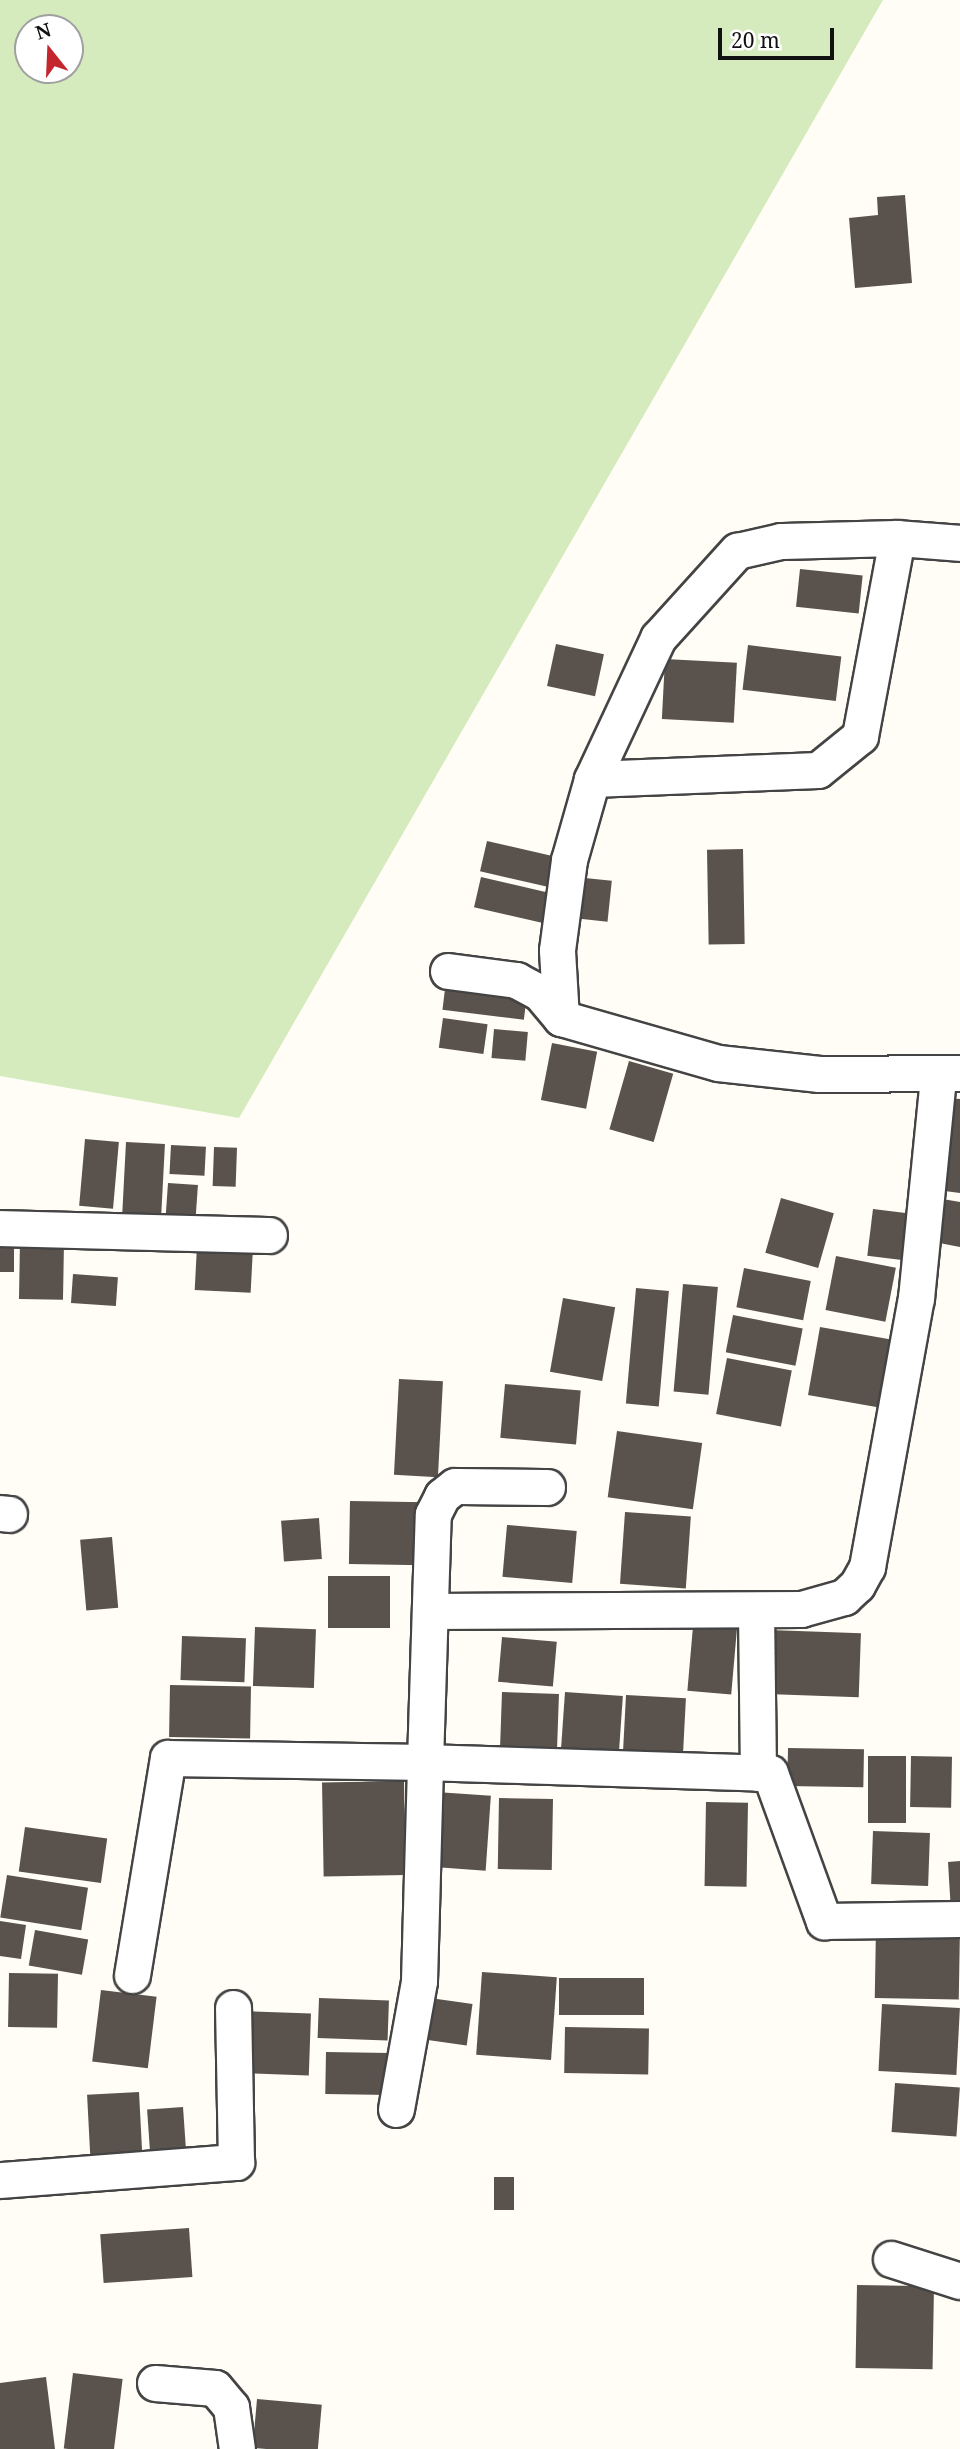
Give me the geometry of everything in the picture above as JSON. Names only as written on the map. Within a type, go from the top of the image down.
[{"type":"street","points":[[561,1018],[556,950],[569,860],[592,779],[658,638],[737,551],[780,541],[897,538],[960,543]]},
{"type":"street","points":[[592,779],[818,770],[843,753],[860,736],[897,538]]},
{"type":"street","points":[[430,1611],[801,1609],[844,1597],[867,1567],[916,1298],[949,1075],[718,1063],[561,1018],[540,993],[516,980],[448,971]]},
{"type":"street","points":[[0,1228],[269,1235]]},
{"type":"street","points":[[396,2109],[419,1981],[433,1514],[442,1496],[455,1486],[547,1487]]},
{"type":"street","points":[[757,1610],[758,1773]]},
{"type":"street","points":[[132,1975],[168,1758],[425,1762],[770,1773],[824,1921],[960,1919]]},
{"type":"street","points":[[0,2180],[236,2162],[233,2008]]},
{"type":"street","points":[[891,2259],[960,2281]]},
{"type":"street","points":[[155,2383],[215,2388],[231,2407],[237,2449]]},
{"type":"green space","points":[[0,0],[883,0],[239,1118],[0,1076]]},
{"type":"building","points":[[905,195],[912,283],[855,288],[849,218],[878,215],[877,197]]},
{"type":"building","points":[[800,569],[863,576],[859,613],[796,607]]},
{"type":"building","points":[[556,644],[604,654],[595,696],[547,686]]},
{"type":"building","points":[[748,645],[841,656],[836,701],[743,690]]},
{"type":"building","points":[[665,659],[737,663],[734,723],[662,719]]},
{"type":"building","points":[[487,841],[561,858],[554,888],[480,871]]},
{"type":"building","points":[[743,849],[745,944],[709,945],[707,850]]},
{"type":"building","points":[[481,877],[553,894],[546,924],[474,907]]},
{"type":"building","points":[[575,877],[612,881],[608,922],[571,918]]},
{"type":"building","points":[[446,981],[527,991],[524,1020],[442,1010]]},
{"type":"building","points":[[443,1018],[488,1024],[483,1054],[439,1048]]},
{"type":"building","points":[[494,1029],[528,1032],[525,1061],[491,1058]]},
{"type":"building","points":[[552,1043],[597,1052],[586,1109],[541,1100]]},
{"type":"building","points":[[629,1061],[673,1074],[654,1142],[609,1129]]},
{"type":"building","points":[[949,1098],[960,1099],[960,1193],[937,1190]]},
{"type":"building","points":[[85,1139],[119,1142],[113,1209],[79,1206]]},
{"type":"building","points":[[126,1142],[165,1144],[161,1223],[122,1221]]},
{"type":"building","points":[[171,1145],[206,1147],[204,1176],[169,1174]]},
{"type":"building","points":[[214,1147],[237,1148],[236,1187],[213,1186]]},
{"type":"building","points":[[168,1183],[198,1185],[196,1219],[166,1217]]},
{"type":"building","points":[[781,1198],[834,1213],[818,1268],[765,1253]]},
{"type":"building","points":[[937,1198],[960,1202],[960,1247],[929,1241]]},
{"type":"building","points":[[873,1209],[914,1214],[908,1261],[867,1256]]},
{"type":"building","points":[[0,1240],[14,1240],[14,1272],[0,1272]]},
{"type":"building","points":[[20,1241],[64,1242],[63,1300],[19,1299]]},
{"type":"building","points":[[197,1246],[253,1249],[251,1293],[195,1290]]},
{"type":"building","points":[[836,1256],[896,1268],[885,1322],[826,1310]]},
{"type":"building","points":[[744,1268],[811,1281],[803,1320],[736,1307]]},
{"type":"building","points":[[73,1274],[118,1277],[116,1306],[71,1303]]},
{"type":"building","points":[[683,1284],[718,1287],[708,1395],[674,1392]]},
{"type":"building","points":[[636,1288],[669,1291],[659,1406],[626,1404]]},
{"type":"building","points":[[563,1298],[615,1307],[602,1381],[550,1372]]},
{"type":"building","points":[[733,1315],[803,1329],[795,1366],[726,1352]]},
{"type":"building","points":[[820,1327],[897,1341],[885,1408],[808,1395]]},
{"type":"building","points":[[727,1358],[792,1371],[781,1427],[716,1414]]},
{"type":"building","points":[[399,1379],[443,1381],[438,1477],[394,1475]]},
{"type":"building","points":[[505,1384],[581,1391],[576,1444],[500,1438]]},
{"type":"building","points":[[617,1431],[702,1443],[693,1509],[608,1497]]},
{"type":"building","points":[[350,1501],[425,1502],[424,1565],[349,1564]]},
{"type":"building","points":[[625,1512],[691,1517],[686,1588],[620,1584]]},
{"type":"building","points":[[319,1518],[322,1559],[284,1562],[281,1521]]},
{"type":"building","points":[[507,1525],[577,1531],[572,1583],[502,1577]]},
{"type":"building","points":[[112,1537],[118,1608],[86,1611],[80,1540]]},
{"type":"building","points":[[328,1576],[390,1576],[390,1628],[328,1628]]},
{"type":"building","points":[[694,1615],[738,1619],[731,1695],[687,1691]]},
{"type":"building","points":[[255,1627],[316,1629],[314,1688],[253,1686]]},
{"type":"building","points":[[769,1630],[861,1633],[859,1697],[767,1694]]},
{"type":"building","points":[[182,1636],[246,1638],[244,1682],[180,1680]]},
{"type":"building","points":[[502,1637],[557,1642],[553,1687],[498,1682]]},
{"type":"building","points":[[170,1685],[251,1686],[250,1738],[169,1737]]},
{"type":"building","points":[[502,1692],[559,1694],[557,1761],[500,1759]]},
{"type":"building","points":[[565,1692],[623,1696],[618,1761],[560,1757]]},
{"type":"building","points":[[626,1695],[686,1698],[682,1764],[623,1761]]},
{"type":"building","points":[[788,1748],[864,1749],[863,1787],[787,1786]]},
{"type":"building","points":[[868,1756],[906,1756],[906,1823],[868,1823]]},
{"type":"building","points":[[911,1756],[952,1757],[951,1808],[910,1807]]},
{"type":"building","points":[[404,1781],[406,1875],[324,1876],[322,1782]]},
{"type":"building","points":[[436,1792],[491,1796],[486,1871],[431,1867]]},
{"type":"building","points":[[499,1798],[553,1799],[552,1870],[498,1869]]},
{"type":"building","points":[[706,1802],[748,1803],[747,1887],[705,1886]]},
{"type":"building","points":[[25,1827],[107,1839],[101,1883],[19,1872]]},
{"type":"building","points":[[873,1831],[930,1833],[928,1886],[871,1884]]},
{"type":"building","points":[[960,1861],[960,1911],[951,1912],[948,1862]]},
{"type":"building","points":[[7,1875],[88,1888],[81,1930],[0,1917]]},
{"type":"building","points":[[0,1921],[26,1925],[21,1959],[0,1956]]},
{"type":"building","points":[[876,1927],[960,1928],[959,1999],[875,1998]]},
{"type":"building","points":[[35,1930],[88,1939],[82,1975],[29,1965]]},
{"type":"building","points":[[482,1972],[557,1977],[551,2060],[476,2055]]},
{"type":"building","points":[[9,1973],[58,1974],[57,2028],[8,2027]]},
{"type":"building","points":[[559,1978],[644,1978],[644,2015],[559,2015]]},
{"type":"building","points":[[101,1990],[157,1997],[148,2068],[92,2061]]},
{"type":"building","points":[[423,1997],[473,2004],[467,2046],[417,2039]]},
{"type":"building","points":[[319,1998],[389,2000],[388,2040],[318,2038]]},
{"type":"building","points":[[882,2004],[960,2008],[956,2075],[878,2071]]},
{"type":"building","points":[[239,2011],[311,2014],[309,2075],[237,2073]]},
{"type":"building","points":[[565,2027],[649,2028],[648,2074],[564,2073]]},
{"type":"building","points":[[326,2052],[390,2053],[389,2095],[325,2094]]},
{"type":"building","points":[[895,2083],[960,2088],[956,2136],[892,2132]]},
{"type":"building","points":[[139,2092],[142,2156],[90,2159],[87,2095]]},
{"type":"building","points":[[183,2107],[186,2148],[150,2150],[147,2110]]},
{"type":"building","points":[[494,2177],[514,2177],[514,2210],[494,2210]]},
{"type":"building","points":[[189,2228],[192,2277],[104,2283],[100,2234]]},
{"type":"building","points":[[857,2285],[934,2286],[933,2369],[856,2368]]},
{"type":"building","points":[[73,2373],[123,2379],[114,2449],[64,2448]]},
{"type":"building","points":[[46,2377],[55,2449],[0,2449],[0,2383]]},
{"type":"building","points":[[257,2399],[322,2405],[318,2449],[253,2448]]}]
